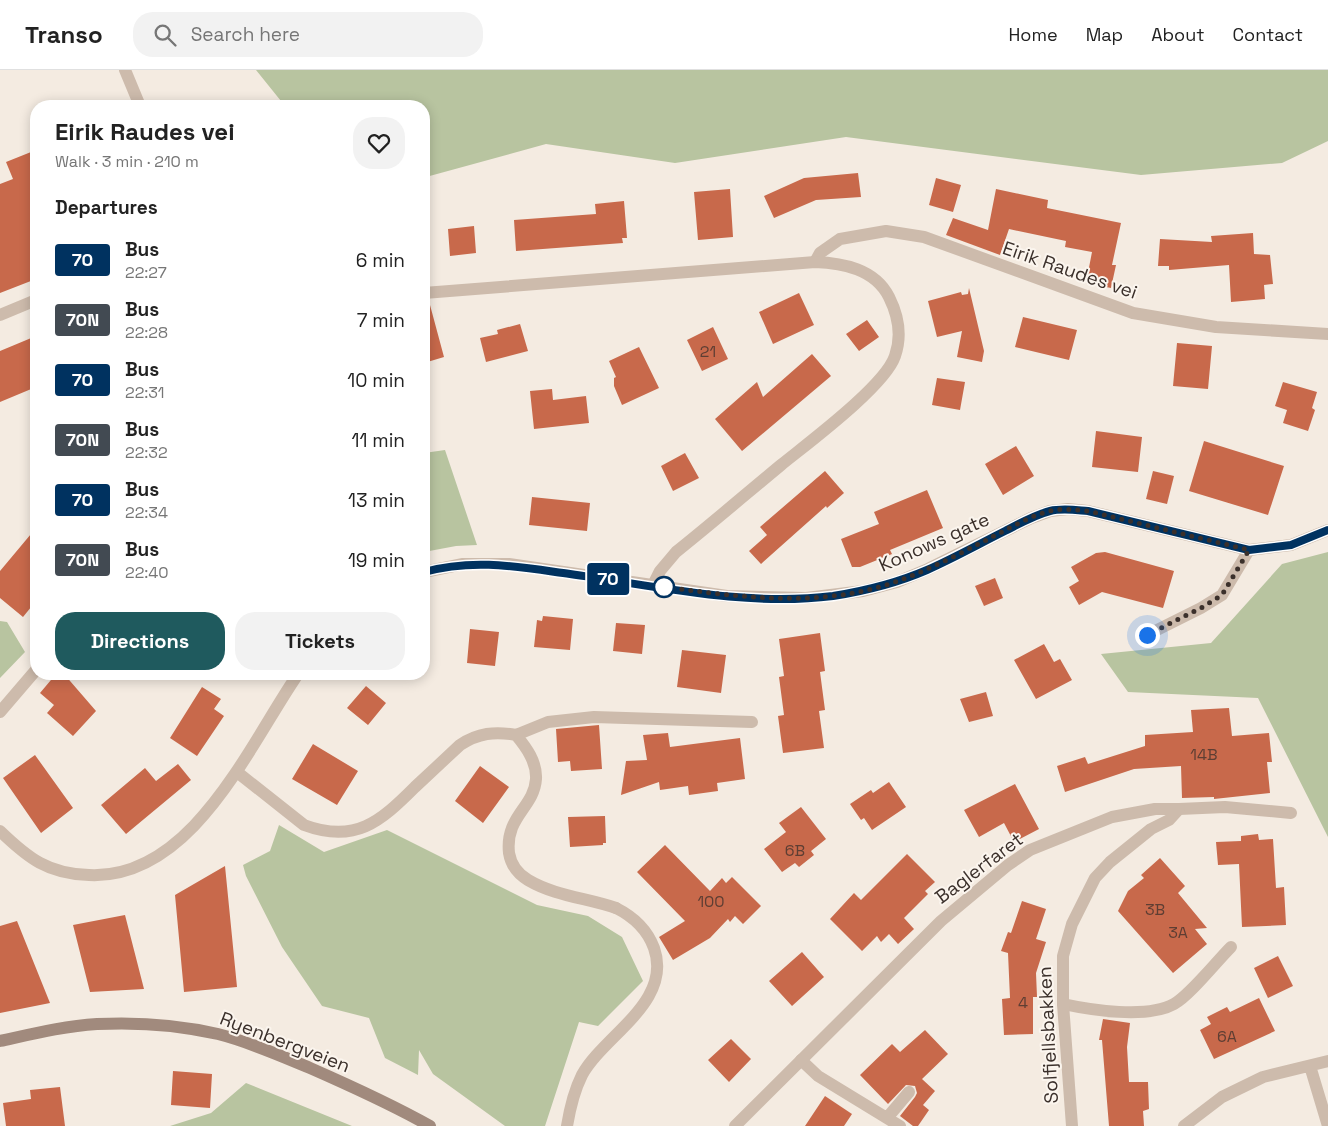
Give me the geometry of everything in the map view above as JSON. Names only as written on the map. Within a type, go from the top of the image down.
[{"type":"main road","name":"Ryenbergveien","points":[[0,1041],[63,1028],[97,1024],[143,1024],[188,1028],[219,1034],[278,1054],[385,1101],[430,1126]]},
{"type":"street","points":[[125,70],[138,100]]},
{"type":"street","name":"Eirik Raudes vei","points":[[814,262],[820,252],[840,239],[886,231],[924,237],[1133,313],[1216,327],[1328,334]]},
{"type":"street","points":[[430,292],[814,262],[847,265],[873,277],[881,284],[892,302],[899,336],[895,357],[883,376],[837,418],[676,552],[660,571],[653,585]]},
{"type":"street","points":[[0,316],[30,303]]},
{"type":"street","name":"Konows gate","points":[[430,571],[463,564],[484,563],[727,596],[776,599],[814,598],[863,591],[928,569],[1031,518],[1050,511],[1068,509],[1088,511],[1249,550],[1270,549],[1303,541],[1328,530]]},
{"type":"street","points":[[1147,635],[1201,608],[1222,595],[1249,550]]},
{"type":"street","points":[[0,712],[30,677]]},
{"type":"street","points":[[0,831],[31,859],[44,866],[78,875],[111,875],[145,864],[160,856],[189,830],[237,772],[294,680]]},
{"type":"street","points":[[237,772],[304,825],[317,830],[342,833],[375,823],[392,810],[454,750],[470,738],[492,733],[516,735],[548,722],[594,717],[752,722]]},
{"type":"street","points":[[516,735],[532,757],[536,778],[535,787],[509,832],[512,864],[526,879],[544,888],[616,908],[628,914],[643,927],[655,952],[657,970],[651,991],[642,1007],[597,1053],[582,1075],[574,1095],[567,1126]]},
{"type":"street","name":"Baglerfaret","points":[[735,1126],[941,921],[1030,850],[1112,817],[1155,809],[1234,807],[1291,813]]},
{"type":"street","name":"Solfjellsbakken","points":[[1072,1126],[1063,1004],[1063,956],[1072,924],[1095,878],[1110,862],[1151,829],[1170,820],[1179,809]]},
{"type":"street","points":[[1063,1004],[1088,1009],[1146,1011],[1173,1005],[1187,994],[1231,947]]},
{"type":"street","points":[[800,1060],[818,1076],[895,1124],[909,1092]]},
{"type":"street","points":[[1184,1126],[1222,1097],[1263,1077],[1328,1061]]},
{"type":"street","points":[[1310,1066],[1328,1126]]},
{"type":"green space","points":[[256,70],[1328,70],[1328,141],[1282,163],[1141,175],[846,137],[675,163],[546,144],[430,176],[430,100],[280,100]]},
{"type":"green space","points":[[445,450],[477,545],[456,546],[430,551],[430,452]]},
{"type":"green space","points":[[1328,552],[1328,837],[1258,698],[1128,692],[1101,654],[1211,643],[1282,564]]},
{"type":"green space","points":[[0,621],[7,622],[25,652],[0,678]]},
{"type":"green space","points":[[279,825],[324,852],[387,830],[537,905],[588,916],[622,937],[643,981],[598,1026],[579,1022],[545,1126],[505,1126],[433,1074],[419,1050],[418,1075],[385,1058],[369,1018],[322,1006],[282,947],[246,876],[243,865],[270,851]]},
{"type":"green space","points":[[246,1083],[352,1126],[170,1126],[211,1113]]},
{"type":"building","points":[[30,152],[30,281],[0,293],[0,184],[13,179],[6,162]]},
{"type":"building","points":[[858,173],[861,197],[816,200],[774,218],[764,196],[804,178]]},
{"type":"building","points":[[936,178],[961,185],[953,212],[929,205]]},
{"type":"building","points":[[730,189],[733,237],[698,240],[694,192]]},
{"type":"building","points":[[996,189],[1048,200],[1047,208],[1121,223],[1112,265],[1116,265],[1111,288],[1086,283],[1092,252],[1065,247],[1066,241],[1009,229],[1000,255],[946,235],[953,218],[988,230]]},
{"type":"building","points":[[624,201],[627,238],[622,238],[623,243],[516,251],[514,220],[596,214],[595,204]]},
{"type":"building","points":[[474,226],[476,253],[450,256],[448,229]]},
{"type":"building","points":[[1253,233],[1254,254],[1270,255],[1273,284],[1264,285],[1265,299],[1231,302],[1229,265],[1169,270],[1169,266],[1158,266],[1160,239],[1212,242],[1211,236]]},
{"type":"building","points":[[969,288],[984,351],[982,362],[957,357],[962,331],[937,337],[928,301],[961,292],[962,295],[968,294]]},
{"type":"building","points":[[799,293],[814,325],[773,344],[759,312]]},
{"type":"building","points":[[430,305],[444,357],[430,361]]},
{"type":"building","points":[[1023,317],[1077,330],[1069,360],[1015,347]]},
{"type":"building","points":[[867,320],[879,337],[859,351],[846,334]]},
{"type":"building","points":[[520,324],[528,351],[486,362],[480,338],[498,334],[497,330]]},
{"type":"building","points":[[713,327],[728,359],[702,371],[687,340]]},
{"type":"building","points":[[30,338],[30,390],[0,402],[0,351]]},
{"type":"building","points":[[1177,343],[1212,346],[1208,389],[1173,386]]},
{"type":"building","points":[[639,347],[659,388],[622,405],[614,386],[614,378],[616,377],[609,361]]},
{"type":"building","points":[[812,354],[831,376],[742,451],[715,419],[757,382],[763,397]]},
{"type":"building","points":[[937,378],[965,382],[960,410],[932,405]]},
{"type":"building","points":[[1283,382],[1317,392],[1312,408],[1315,410],[1308,431],[1283,423],[1287,410],[1275,406]]},
{"type":"building","points":[[552,389],[553,400],[586,396],[589,423],[534,429],[530,391]]},
{"type":"building","points":[[1096,431],[1142,437],[1138,472],[1092,467]]},
{"type":"building","points":[[1204,441],[1284,466],[1268,515],[1189,491]]},
{"type":"building","points":[[1016,446],[1034,476],[1003,495],[985,464]]},
{"type":"building","points":[[685,453],[699,478],[673,491],[661,466]]},
{"type":"building","points":[[825,471],[844,493],[827,508],[826,506],[761,564],[749,551],[767,535],[760,527]]},
{"type":"building","points":[[1153,471],[1174,476],[1167,504],[1146,499]]},
{"type":"building","points":[[927,490],[943,528],[890,550],[892,554],[860,567],[852,567],[841,539],[879,524],[874,512]]},
{"type":"building","points":[[532,497],[590,503],[587,531],[529,525]]},
{"type":"building","points":[[30,535],[30,608],[23,617],[0,598],[0,571]]},
{"type":"building","points":[[1105,552],[1174,571],[1163,608],[1102,592],[1079,605],[1069,587],[1079,581],[1071,567],[1096,553]]},
{"type":"building","points":[[995,578],[1003,598],[984,606],[975,586]]},
{"type":"building","points":[[543,616],[573,619],[570,650],[534,647],[537,620],[542,621]]},
{"type":"building","points":[[616,623],[645,625],[642,654],[613,651]]},
{"type":"building","points":[[470,629],[499,632],[495,666],[467,663]]},
{"type":"building","points":[[820,633],[825,671],[820,672],[825,710],[819,711],[824,748],[783,753],[778,716],[784,715],[779,677],[784,676],[779,639]]},
{"type":"building","points":[[1044,644],[1054,662],[1060,659],[1072,680],[1036,699],[1014,660]]},
{"type":"building","points":[[682,650],[726,655],[721,693],[677,687]]},
{"type":"building","points":[[51,680],[69,680],[96,711],[73,736],[47,713],[54,705],[40,693]]},
{"type":"building","points":[[366,686],[386,703],[368,725],[347,708]]},
{"type":"building","points":[[202,687],[221,699],[214,709],[224,716],[197,756],[170,738]]},
{"type":"building","points":[[986,692],[993,716],[969,722],[960,699]]},
{"type":"building","points":[[1229,708],[1232,736],[1269,733],[1272,762],[1267,762],[1270,793],[1214,799],[1214,797],[1182,798],[1181,766],[1134,769],[1065,792],[1057,766],[1085,757],[1088,764],[1145,746],[1145,735],[1193,732],[1191,710]]},
{"type":"building","points":[[599,725],[602,769],[571,771],[570,761],[558,762],[556,729]]},
{"type":"building","points":[[668,733],[670,747],[740,738],[745,779],[717,783],[718,791],[689,795],[688,786],[660,790],[659,782],[621,795],[626,761],[647,760],[643,735]]},
{"type":"building","points":[[313,744],[358,771],[337,805],[292,779]]},
{"type":"building","points":[[35,755],[73,808],[41,833],[3,778]]},
{"type":"building","points":[[178,764],[191,780],[126,834],[101,805],[145,768],[156,781]]},
{"type":"building","points":[[480,766],[509,787],[483,823],[455,801]]},
{"type":"building","points":[[889,782],[906,807],[872,830],[864,818],[861,820],[850,804],[871,790],[873,793]]},
{"type":"building","points":[[1015,784],[1039,829],[1014,842],[1004,823],[979,837],[964,810]]},
{"type":"building","points":[[801,807],[826,839],[811,851],[814,855],[799,867],[795,863],[782,872],[764,849],[786,832],[779,823]]},
{"type":"building","points":[[605,816],[606,843],[603,843],[603,845],[570,847],[568,817]]},
{"type":"building","points":[[1258,834],[1259,840],[1273,839],[1276,888],[1284,887],[1286,925],[1242,927],[1239,864],[1218,865],[1216,842],[1241,841],[1241,836]]},
{"type":"building","points":[[665,845],[710,891],[722,878],[726,883],[732,877],[761,906],[743,924],[735,916],[730,922],[728,919],[710,938],[673,960],[659,937],[685,921],[637,872]]},
{"type":"building","points":[[907,854],[935,882],[925,891],[928,894],[904,918],[914,929],[898,944],[889,934],[881,942],[877,936],[862,951],[830,919],[854,893],[861,900]]},
{"type":"building","points":[[1160,858],[1185,886],[1178,893],[1207,928],[1195,929],[1207,944],[1173,973],[1118,911],[1128,891],[1144,878],[1141,875]]},
{"type":"building","points":[[225,866],[237,987],[184,992],[175,895]]},
{"type":"building","points":[[1022,901],[1046,909],[1036,939],[1046,942],[1036,973],[1037,997],[1033,997],[1033,1034],[1004,1035],[1002,999],[1010,998],[1008,953],[1001,951],[1008,932],[1011,933]]},
{"type":"building","points":[[125,915],[144,989],[90,992],[73,925]]},
{"type":"building","points":[[17,921],[50,1003],[0,1013],[0,926]]},
{"type":"building","points":[[802,952],[824,977],[792,1006],[769,981]]},
{"type":"building","points":[[1278,956],[1293,986],[1268,998],[1254,968]]},
{"type":"building","points":[[1259,998],[1275,1031],[1214,1059],[1200,1030],[1211,1024],[1207,1017],[1227,1007],[1230,1012]]},
{"type":"building","points":[[1103,1019],[1130,1023],[1127,1047],[1129,1082],[1148,1082],[1149,1109],[1143,1111],[1144,1126],[1109,1126],[1102,1040],[1099,1040]]},
{"type":"building","points":[[925,1030],[948,1054],[922,1079],[935,1091],[923,1105],[929,1110],[918,1126],[913,1126],[900,1116],[917,1093],[915,1086],[906,1085],[888,1104],[860,1075],[892,1044],[900,1052]]},
{"type":"building","points":[[731,1039],[751,1059],[729,1082],[708,1060]]},
{"type":"building","points":[[173,1071],[212,1074],[210,1108],[171,1105]]},
{"type":"building","points":[[60,1087],[65,1126],[6,1126],[3,1103],[31,1099],[30,1090]]},
{"type":"building","points":[[825,1096],[852,1114],[844,1126],[805,1126]]},
{"type":"bus line","name":"70","points":[[430,570],[463,564],[509,564],[727,596],[776,599],[806,598],[863,591],[897,582],[928,569],[1031,518],[1050,511],[1068,509],[1088,511],[1249,550],[1291,545],[1328,530]]},
{"type":"route","points":[[664,587],[727,596],[776,599],[832,596],[863,591],[897,582],[928,569],[1031,518],[1050,511],[1068,509],[1088,511],[1249,550],[1222,595],[1201,608],[1147,635]]}]
